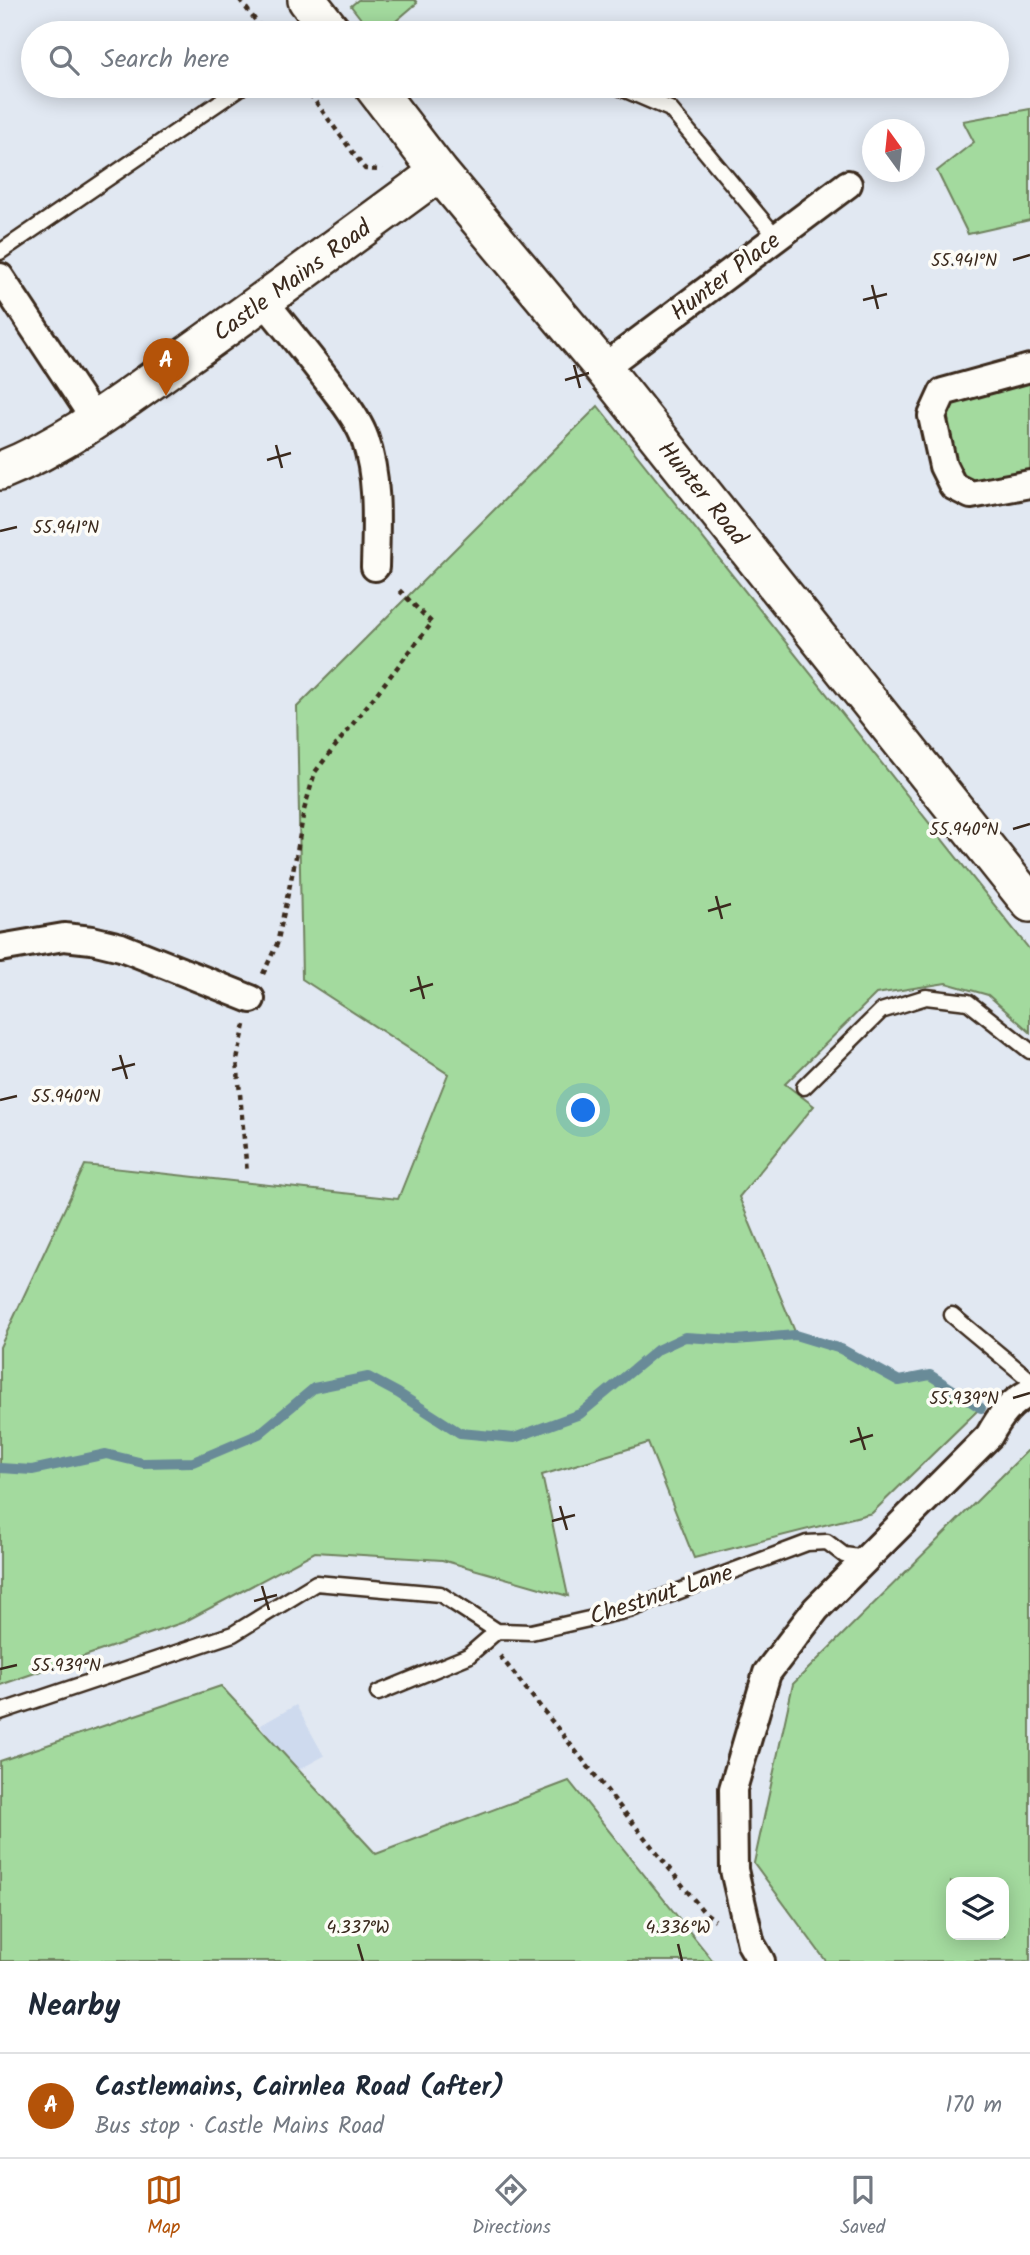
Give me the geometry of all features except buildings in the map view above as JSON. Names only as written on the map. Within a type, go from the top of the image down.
[{"type":"street","points":[[307,0],[324,21]]},
{"type":"street","name":"Hunter Road","points":[[382,98],[439,172],[603,368],[1030,903]]},
{"type":"street","name":"Castle Mains Road","points":[[0,471],[29,459],[95,420],[264,301],[439,172]]},
{"type":"street","name":"Hunter Place","points":[[603,368],[848,184]]},
{"type":"street","points":[[0,277],[95,420]]},
{"type":"street","points":[[264,301],[351,412],[365,438],[376,506],[375,567]]},
{"type":"street","points":[[1030,368],[943,392],[932,416],[943,466],[953,486],[971,495],[1030,484]]},
{"type":"street","points":[[0,948],[64,937],[92,940],[121,947],[251,999]]},
{"type":"street","points":[[756,1953],[734,1870],[733,1789],[767,1673],[816,1609],[989,1436],[1000,1415],[1016,1400],[1030,1392]]},
{"type":"lane","points":[[0,252],[225,98]]},
{"type":"lane","points":[[644,98],[670,109],[777,238]]},
{"type":"lane","points":[[804,1087],[881,1011],[926,997],[968,1002],[1030,1051]]},
{"type":"lane","points":[[951,1315],[1030,1380]]},
{"type":"lane","name":"Chestnut Lane","points":[[497,1631],[531,1632],[629,1610],[807,1543],[827,1542],[844,1555],[866,1558]]},
{"type":"lane","points":[[0,1712],[233,1634],[316,1583],[440,1594],[497,1631],[468,1656],[378,1693]]},
{"type":"path","points":[[240,0],[256,21]]},
{"type":"path","points":[[313,98],[365,169],[439,172]]},
{"type":"path","points":[[247,1173],[237,1060],[251,999],[277,943],[304,810],[315,772],[432,622],[375,567]]},
{"type":"path","points":[[497,1631],[500,1655],[703,1911],[756,1953]]},
{"type":"shaded area","points":[[296,1705],[324,1756],[289,1775],[261,1725]]},
{"type":"green space","points":[[358,0],[415,0],[417,3],[396,21],[363,21],[351,6]]},
{"type":"green space","points":[[1030,109],[1030,220],[968,234],[937,171],[974,142],[963,121]]},
{"type":"green space","points":[[1030,380],[1030,474],[985,484],[965,480],[950,445],[945,407],[962,395]]},
{"type":"green space","points":[[598,406],[1030,950],[1030,1032],[988,995],[946,983],[876,994],[785,1084],[814,1106],[739,1197],[798,1339],[854,1353],[899,1379],[931,1373],[980,1408],[872,1513],[694,1558],[648,1443],[542,1475],[568,1596],[442,1560],[315,1552],[184,1622],[0,1685],[0,1347],[85,1165],[398,1199],[448,1074],[302,979],[297,707]]},
{"type":"green space","points":[[1027,1451],[1030,1451],[1030,1961],[826,1961],[754,1863],[793,1684]]},
{"type":"green space","points":[[221,1686],[376,1854],[569,1781],[713,1961],[0,1961],[0,1761]]},
{"type":"waterway","points":[[0,1468],[32,1470],[106,1454],[143,1463],[193,1462],[259,1434],[314,1388],[368,1377],[460,1433],[514,1438],[580,1414],[657,1350],[685,1337],[735,1340],[795,1335],[841,1349],[899,1381],[930,1375],[981,1408]]},
{"type":"place","name":"Castlemains, Cairnlea Road (after)","points":[[166,396]]}]
